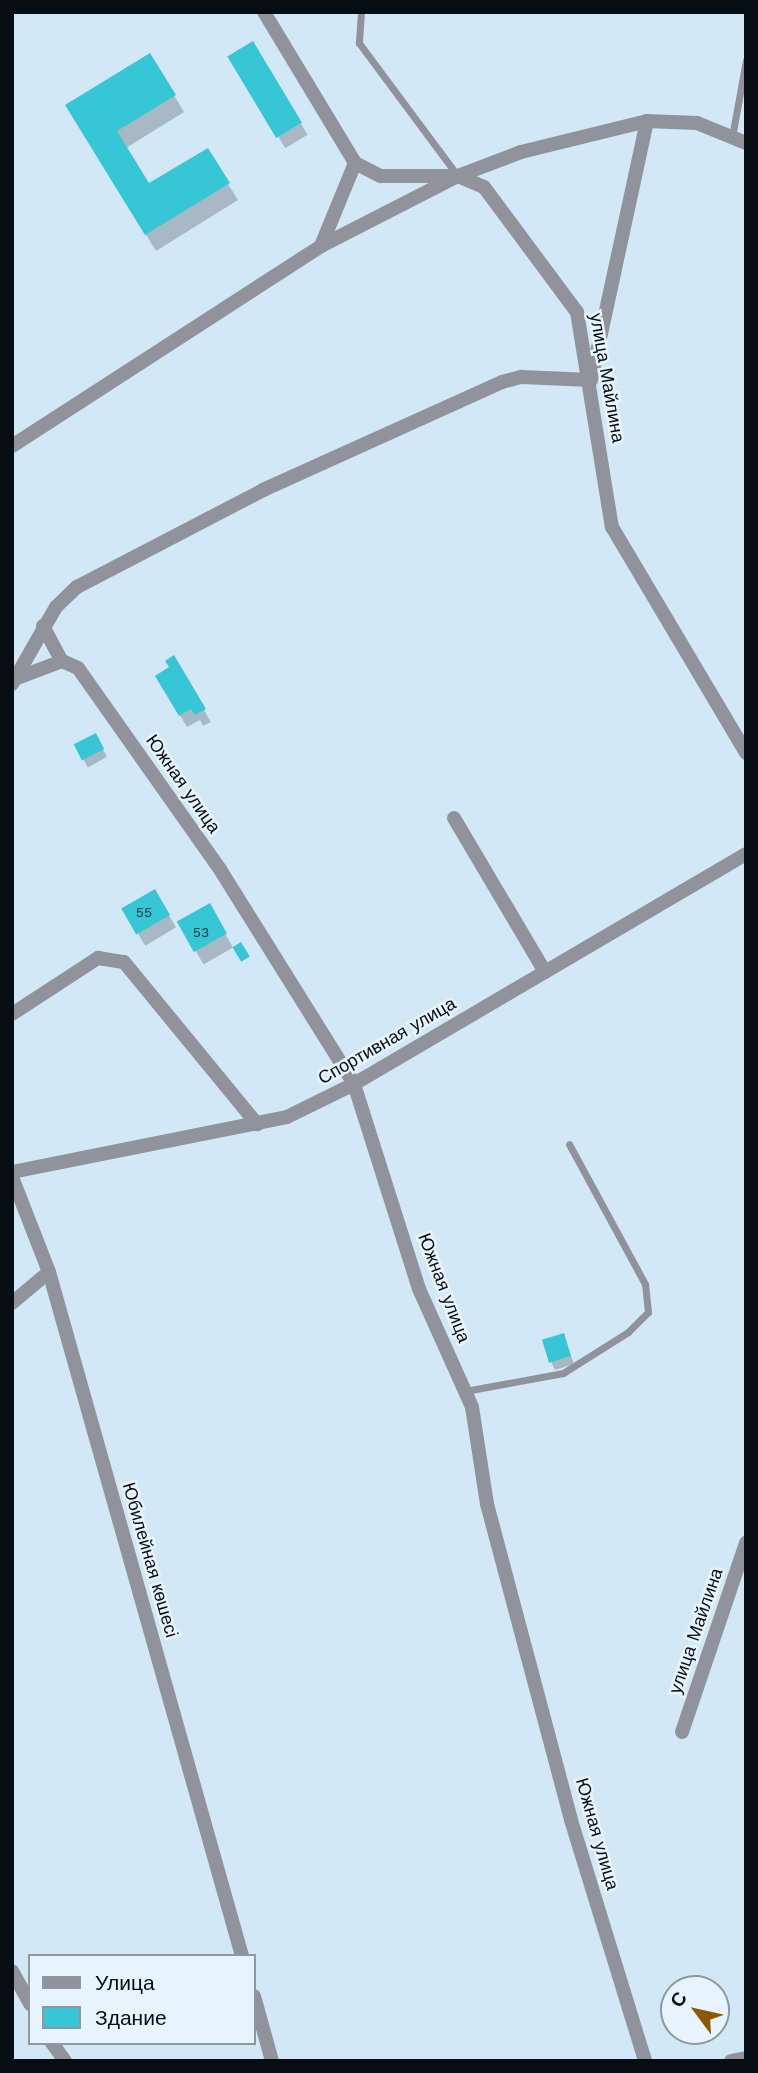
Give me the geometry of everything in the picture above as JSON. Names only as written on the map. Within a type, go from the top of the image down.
[{"type":"street","points":[[264,12],[355,163],[321,246]]},
{"type":"street","points":[[13,682],[43,626],[78,587],[263,490],[502,382],[521,377],[591,380],[647,121]]},
{"type":"street","points":[[12,446],[321,246],[458,176],[521,152],[647,121],[697,123],[739,141]]},
{"type":"street","name":"улица Майлина","points":[[355,163],[382,176],[458,176],[484,187],[577,312],[591,380],[612,527],[746,753]]},
{"type":"street","points":[[13,682],[62,661],[43,626]]},
{"type":"street","name":"Южная улица","points":[[62,661],[78,668],[221,870],[354,1084],[419,1289],[472,1407],[487,1504],[571,1820],[645,2061]]},
{"type":"street","points":[[454,818],[545,972]]},
{"type":"street","name":"Спортивная улица","points":[[12,1175],[287,1117],[354,1084],[746,854]]},
{"type":"street","points":[[12,1014],[98,958],[124,962],[257,1124]]},
{"type":"street","name":"Юбилейная көшесі","points":[[12,1175],[49,1272],[241,1954]]},
{"type":"street","points":[[12,1303],[49,1272]]},
{"type":"street","name":"улица Майлина","points":[[682,1732],[746,1542]]},
{"type":"street","points":[[12,1971],[28,2000]]},
{"type":"street","points":[[256,2003],[272,2061]]},
{"type":"street","points":[[53,2045],[65,2061]]},
{"type":"street","points":[[731,2061],[746,2057]]},
{"type":"lane","points":[[361,12],[359,43],[458,176]]},
{"type":"lane","points":[[739,141],[746,60]]},
{"type":"lane","points":[[465,1391],[563,1373],[628,1332],[648,1312],[645,1284],[569,1144]]},
{"type":"building","points":[[253,41],[302,122],[276,138],[227,56]]},
{"type":"building","points":[[150,53],[176,95],[117,131],[149,183],[208,148],[230,183],[145,235],[65,105]]},
{"type":"building","points":[[174,655],[206,709],[195,715],[191,709],[179,716],[155,676],[169,667],[165,661]]},
{"type":"building","points":[[96,733],[104,749],[82,760],[74,744]]},
{"type":"building","points":[[155,889],[170,915],[136,934],[121,908]]},
{"type":"building","points":[[210,903],[227,934],[194,952],[177,921]]},
{"type":"building","points":[[241,942],[250,957],[241,962],[232,947]]},
{"type":"building","points":[[564,1333],[571,1356],[549,1363],[542,1340]]}]
